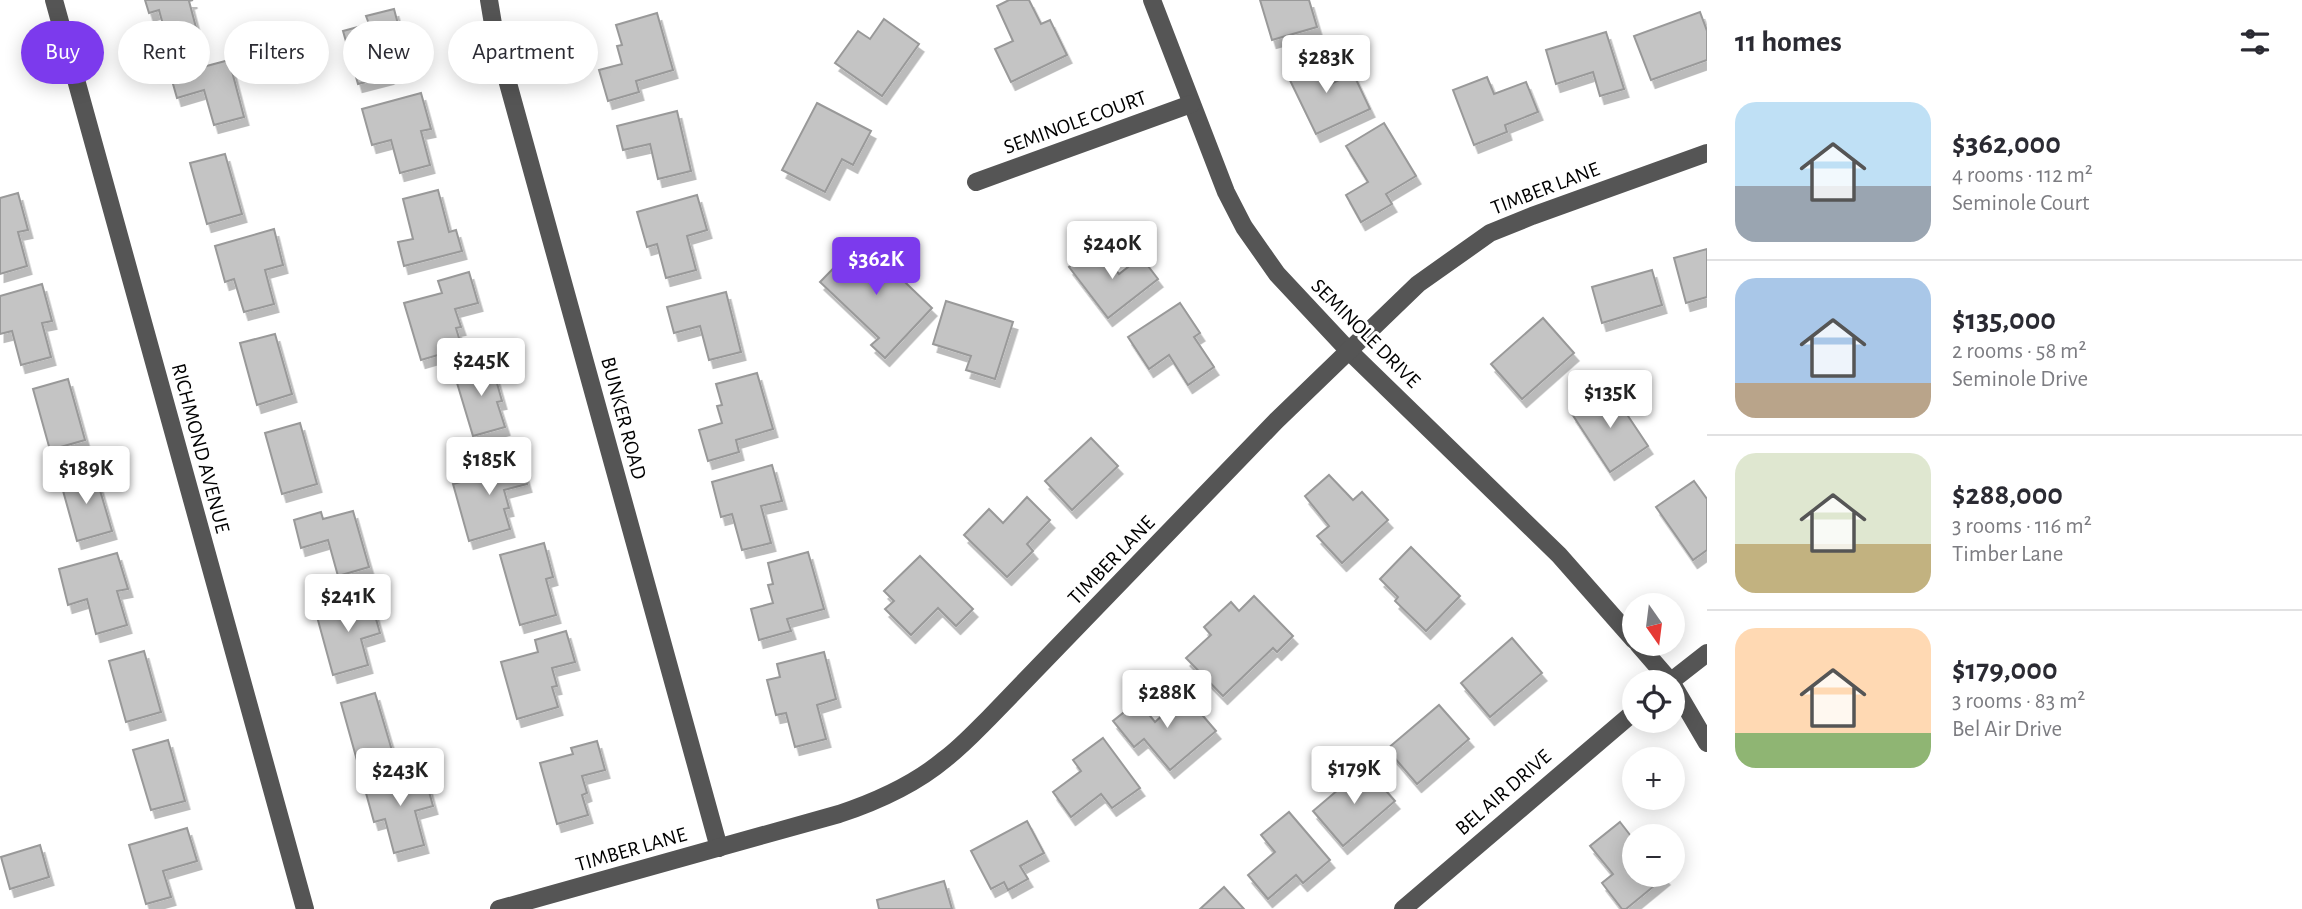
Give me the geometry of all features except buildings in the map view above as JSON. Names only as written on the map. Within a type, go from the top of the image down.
[{"type":"street","name":"RICHMOND AVENUE","points":[[54,0],[305,909]]},
{"type":"street","name":"BUNKER ROAD","points":[[489,0],[495,36],[719,848]]},
{"type":"street","name":"SEMINOLE DRIVE","points":[[1152,0],[1226,192],[1244,227],[1277,274],[1349,351],[1559,555],[1622,626]]},
{"type":"street","name":"SEMINOLE COURT","points":[[976,182],[1191,104]]},
{"type":"street","name":"TIMBER LANE","points":[[499,909],[839,814],[873,802],[908,785],[946,759],[989,718],[1276,421],[1418,284],[1490,233],[1707,153]]},
{"type":"street","points":[[1685,671],[1707,653]]},
{"type":"street","points":[[1648,656],[1660,670]]},
{"type":"street","points":[[1685,706],[1707,743]]},
{"type":"street","name":"BEL AIR DRIVE","points":[[1403,909],[1622,722]]}]
